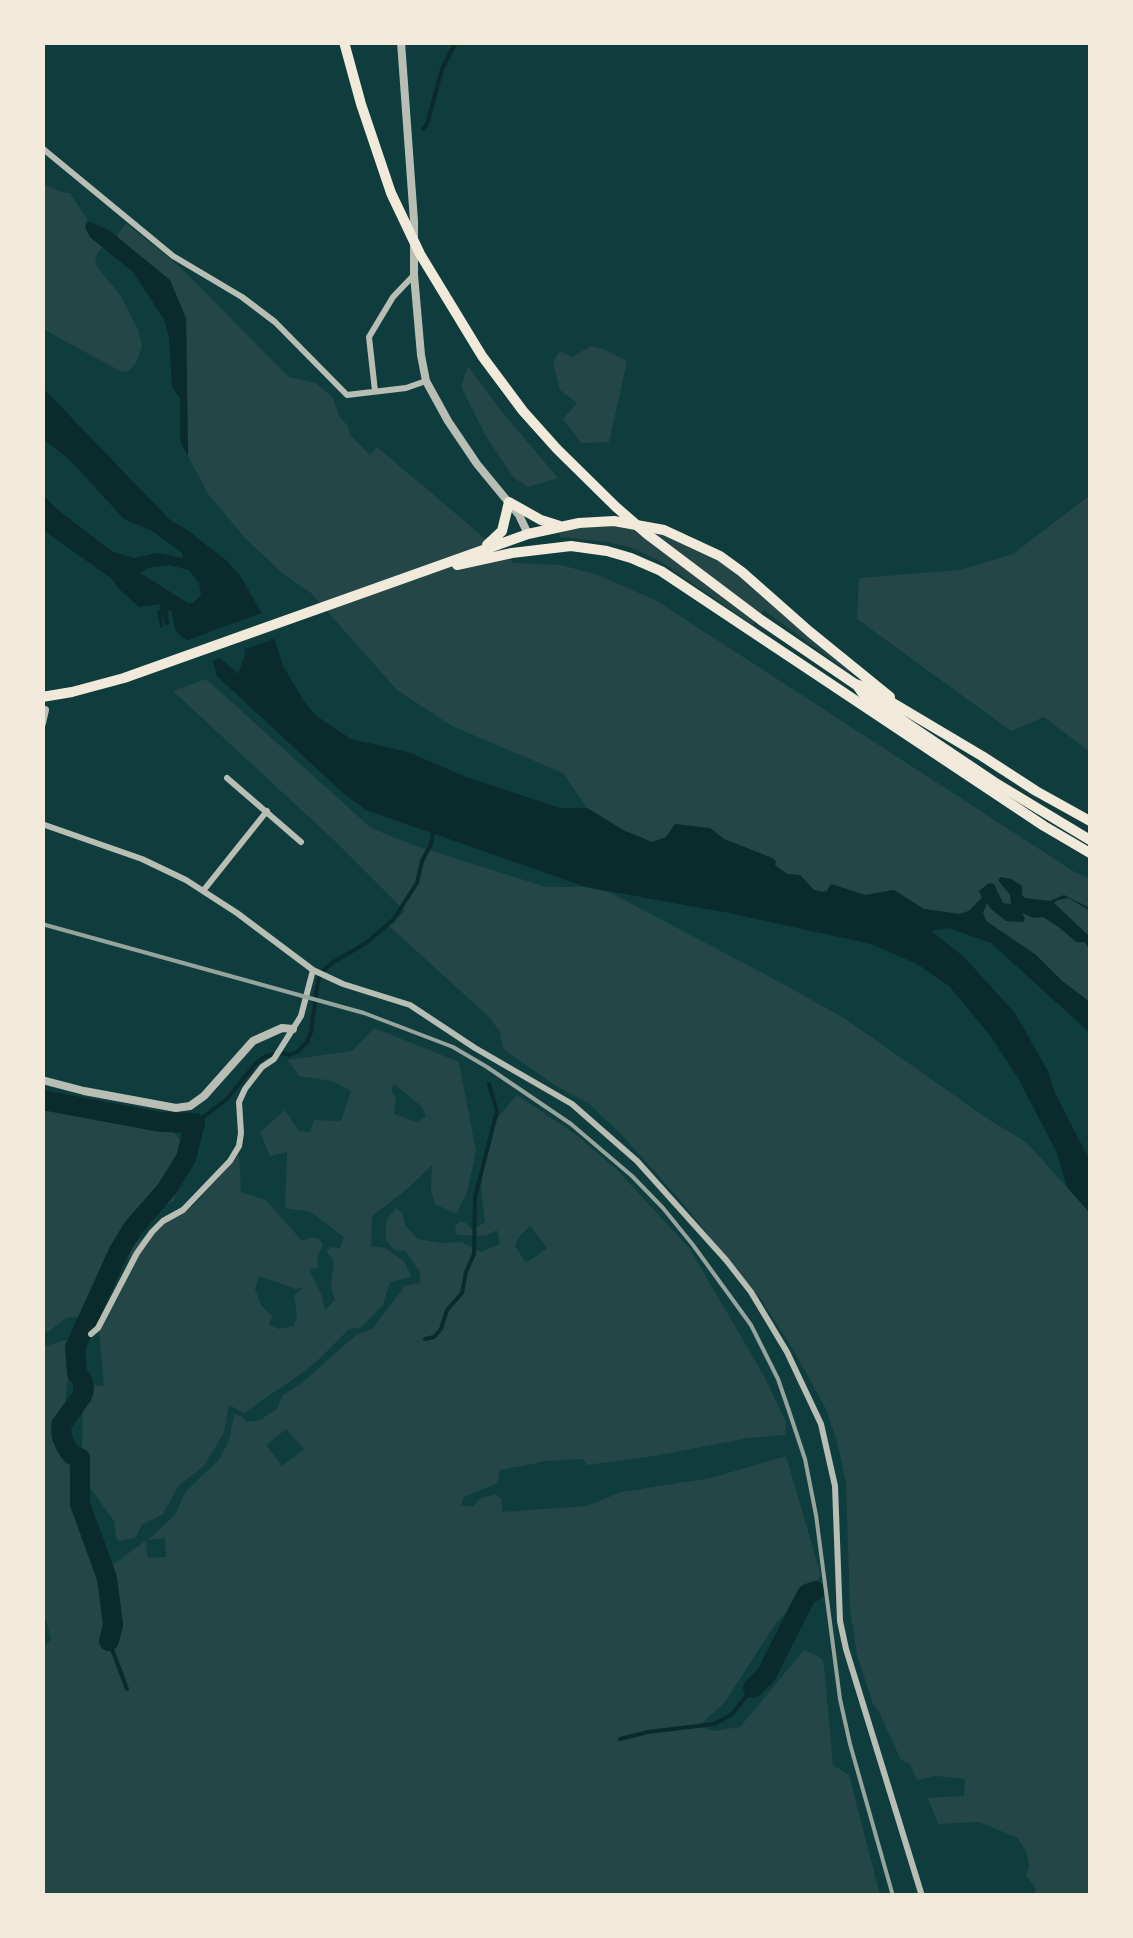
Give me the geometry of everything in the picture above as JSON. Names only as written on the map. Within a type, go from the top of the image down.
[{"type":"main road","points":[[344,42],[392,193],[420,254],[482,356],[557,448],[647,534],[762,620],[994,782],[1090,840]]},
{"type":"main road","points":[[498,541],[509,502],[561,526]]},
{"type":"main road","points":[[42,697],[124,678],[441,566],[498,541],[561,526],[614,521],[664,530],[706,548],[742,572],[854,669],[935,729]]},
{"type":"main road","points":[[528,534],[607,551],[661,572],[1090,853]]},
{"type":"main road","points":[[512,553],[528,534]]},
{"type":"main road","points":[[441,566],[572,546]]},
{"type":"main road","points":[[855,684],[1090,821]]},
{"type":"street","points":[[401,42],[414,220],[414,276],[426,381],[448,421],[528,534]]},
{"type":"street","points":[[42,148],[172,256],[242,297],[274,322],[347,395],[406,388],[426,381]]},
{"type":"street","points":[[375,391],[370,337],[393,297],[414,276]]},
{"type":"street","points":[[42,723],[45,710]]},
{"type":"street","points":[[227,778],[301,842]]},
{"type":"street","points":[[203,891],[267,811]]},
{"type":"street","points":[[42,824],[142,859],[186,880],[318,972],[410,1005],[474,1048],[572,1104],[672,1197],[751,1292],[787,1352],[821,1424],[835,1486],[840,1621],[922,1896]]},
{"type":"street","points":[[90,1334],[98,1328],[152,1232],[183,1210],[230,1161],[241,1133],[238,1102],[262,1067],[274,1058],[301,1016],[318,972]]},
{"type":"street","points":[[42,1080],[176,1108],[190,1106],[204,1096],[253,1041],[282,1028],[293,1029]]},
{"type":"shaded area","points":[[42,183],[70,193],[88,221],[85,223],[90,237],[102,247],[95,258],[97,267],[120,295],[138,329],[142,346],[130,370],[122,372],[43,329]]},
{"type":"shaded area","points":[[88,221],[110,231],[170,280],[186,318],[188,456],[180,441],[180,398],[172,387],[169,336],[163,318],[133,272],[90,237],[85,227]]},
{"type":"shaded area","points":[[126,223],[181,268],[289,377],[316,383],[333,398],[350,435],[370,455],[377,447],[514,563],[561,565],[598,575],[657,601],[1090,879],[1090,1002],[1036,955],[986,921],[981,898],[969,911],[959,914],[924,909],[894,890],[865,895],[831,884],[827,891],[814,890],[800,875],[787,874],[775,865],[772,858],[724,839],[709,828],[652,842],[587,808],[563,773],[452,726],[397,690],[311,593],[282,573],[245,538],[208,494],[188,456],[186,318],[117,236]]},
{"type":"shaded area","points":[[591,346],[627,361],[609,442],[581,443],[563,419],[577,403],[560,390],[553,362],[560,351],[572,357]]},
{"type":"shaded area","points":[[468,366],[558,478],[528,487],[514,478],[486,436],[461,387]]},
{"type":"shaded area","points":[[42,387],[170,520],[227,561],[241,577],[272,631],[283,666],[304,701],[315,715],[351,739],[408,752],[466,777],[560,808],[587,808],[652,842],[666,837],[675,824],[710,828],[724,839],[772,858],[775,865],[787,874],[800,875],[814,890],[827,891],[831,884],[865,895],[894,890],[924,909],[959,914],[969,911],[982,898],[979,891],[989,883],[994,884],[1003,903],[1011,904],[1010,895],[998,880],[1001,877],[1022,886],[1025,898],[1050,901],[1064,895],[1090,908],[1069,898],[1054,903],[1090,937],[1090,951],[1085,942],[1076,942],[1043,917],[1022,913],[1023,922],[1006,921],[987,903],[983,913],[986,921],[1036,955],[1090,1002],[1090,1033],[991,943],[949,928],[931,931],[964,957],[1015,1013],[1049,1073],[1054,1091],[1090,1161],[1090,1213],[1067,1187],[1056,1151],[1018,1078],[989,1034],[949,986],[917,964],[871,944],[586,887],[366,810],[343,793],[217,676],[213,661],[176,632],[171,610],[169,625],[165,625],[162,612],[163,628],[160,627],[160,604],[139,607],[111,578],[43,530],[43,495],[113,552],[134,558],[157,553],[183,558],[182,553],[154,532],[124,519],[70,460],[43,439]],"holes":[[[169,565],[189,570],[199,583],[201,595],[193,603],[140,573]],[[223,627],[244,643],[245,655],[238,674],[210,649],[211,631]]]},
{"type":"shaded area","points":[[1090,495],[1090,752],[1044,717],[1011,731],[857,619],[859,578],[960,570],[1013,554]]},
{"type":"shaded area","points":[[617,525],[665,533],[733,568],[851,670],[848,672],[764,610],[753,625],[660,561],[629,547],[560,537],[559,530]]},
{"type":"shaded area","points":[[206,679],[371,828],[546,887],[586,887],[611,893],[785,985],[847,1020],[1027,1143],[1090,1213],[1090,1895],[1034,1895],[1036,1889],[1026,1875],[1027,1854],[1018,1838],[979,1822],[938,1824],[928,1798],[964,1796],[965,1779],[936,1776],[917,1780],[910,1764],[901,1760],[873,1704],[857,1655],[850,1609],[846,1482],[836,1438],[826,1409],[761,1299],[622,1135],[588,1103],[503,1049],[500,1032],[489,1017],[389,926],[405,911],[173,691]]},
{"type":"shaded area","points":[[374,1028],[459,1062],[476,1151],[467,1193],[456,1214],[435,1204],[432,1165],[372,1216],[371,1246],[385,1248],[404,1261],[411,1277],[390,1282],[383,1305],[362,1327],[349,1329],[299,1375],[244,1413],[229,1405],[224,1432],[204,1466],[179,1485],[163,1514],[142,1525],[135,1538],[117,1541],[114,1521],[87,1483],[84,1472],[83,1399],[94,1385],[104,1386],[99,1331],[123,1288],[131,1246],[194,1205],[239,1155],[241,1192],[266,1200],[302,1241],[320,1239],[323,1245],[317,1258],[318,1268],[309,1269],[325,1310],[335,1300],[331,1286],[334,1261],[326,1251],[340,1248],[344,1237],[311,1212],[285,1208],[287,1152],[270,1156],[260,1132],[285,1110],[299,1131],[310,1132],[314,1120],[341,1121],[351,1091],[332,1081],[299,1076],[288,1060],[352,1051]],"holes":[[[394,1084],[422,1107],[426,1116],[417,1122],[394,1114]],[[259,1276],[302,1288],[294,1296],[294,1326],[279,1329],[269,1325],[272,1316],[261,1305],[255,1289]]]},
{"type":"shaded area","points":[[517,1095],[578,1136],[619,1172],[690,1249],[764,1376],[786,1422],[785,1435],[587,1465],[583,1459],[547,1461],[500,1470],[498,1483],[464,1497],[461,1505],[473,1507],[481,1498],[496,1494],[502,1500],[502,1512],[587,1506],[621,1492],[711,1478],[786,1456],[821,1576],[776,1623],[725,1702],[699,1726],[714,1731],[740,1727],[804,1650],[821,1658],[833,1765],[849,1775],[880,1895],[43,1895],[42,1649],[51,1639],[46,1620],[42,1621],[43,1343],[46,1346],[69,1339],[65,1403],[50,1434],[66,1451],[94,1564],[105,1568],[145,1541],[148,1558],[166,1557],[165,1538],[148,1540],[175,1515],[186,1491],[219,1460],[229,1441],[234,1414],[247,1422],[260,1420],[277,1409],[283,1395],[356,1335],[372,1329],[405,1286],[420,1283],[420,1272],[405,1251],[394,1250],[386,1240],[386,1221],[396,1208],[418,1239],[461,1242],[481,1252],[500,1244],[497,1230],[485,1236],[457,1235],[455,1227],[459,1222],[466,1223],[474,1232],[485,1222],[481,1189],[485,1154],[495,1121]],"holes":[[[530,1226],[547,1248],[526,1263],[515,1246]],[[286,1429],[304,1449],[282,1466],[266,1445]]]},
{"type":"shaded area","points":[[43,1102],[169,1126],[190,1153],[191,1164],[178,1185],[174,1201],[154,1212],[130,1236],[97,1314],[66,1318],[48,1332],[42,1331]]},
{"type":"pier","points":[[267,611],[279,637],[240,651],[239,645],[224,633],[216,632],[215,646],[224,656],[207,663],[180,643]]},
{"type":"waterway","points":[[423,129],[442,69],[456,42]]},
{"type":"waterway","points":[[195,1123],[227,1099],[256,1063],[266,1056],[297,1052],[307,1042],[322,972],[393,920],[417,883],[433,831]]},
{"type":"waterway","points":[[425,1339],[434,1337],[441,1329],[447,1310],[462,1293],[474,1254],[475,1197],[497,1111],[489,1084]]},
{"type":"waterway","points":[[42,1100],[160,1122],[195,1123],[186,1158],[119,1251],[75,1348],[77,1373],[84,1389],[61,1425],[67,1448],[80,1458],[80,1504],[107,1578],[113,1625],[109,1641]]},
{"type":"waterway","points":[[753,1688],[766,1675],[807,1594],[815,1591]]},
{"type":"waterway","points":[[109,1641],[127,1689]]},
{"type":"waterway","points":[[620,1739],[714,1724],[731,1715],[753,1688]]},
{"type":"railway","points":[[42,924],[364,1013],[453,1047],[571,1124],[663,1208],[751,1325],[788,1408],[805,1459],[816,1515],[840,1699],[893,1896]]}]
